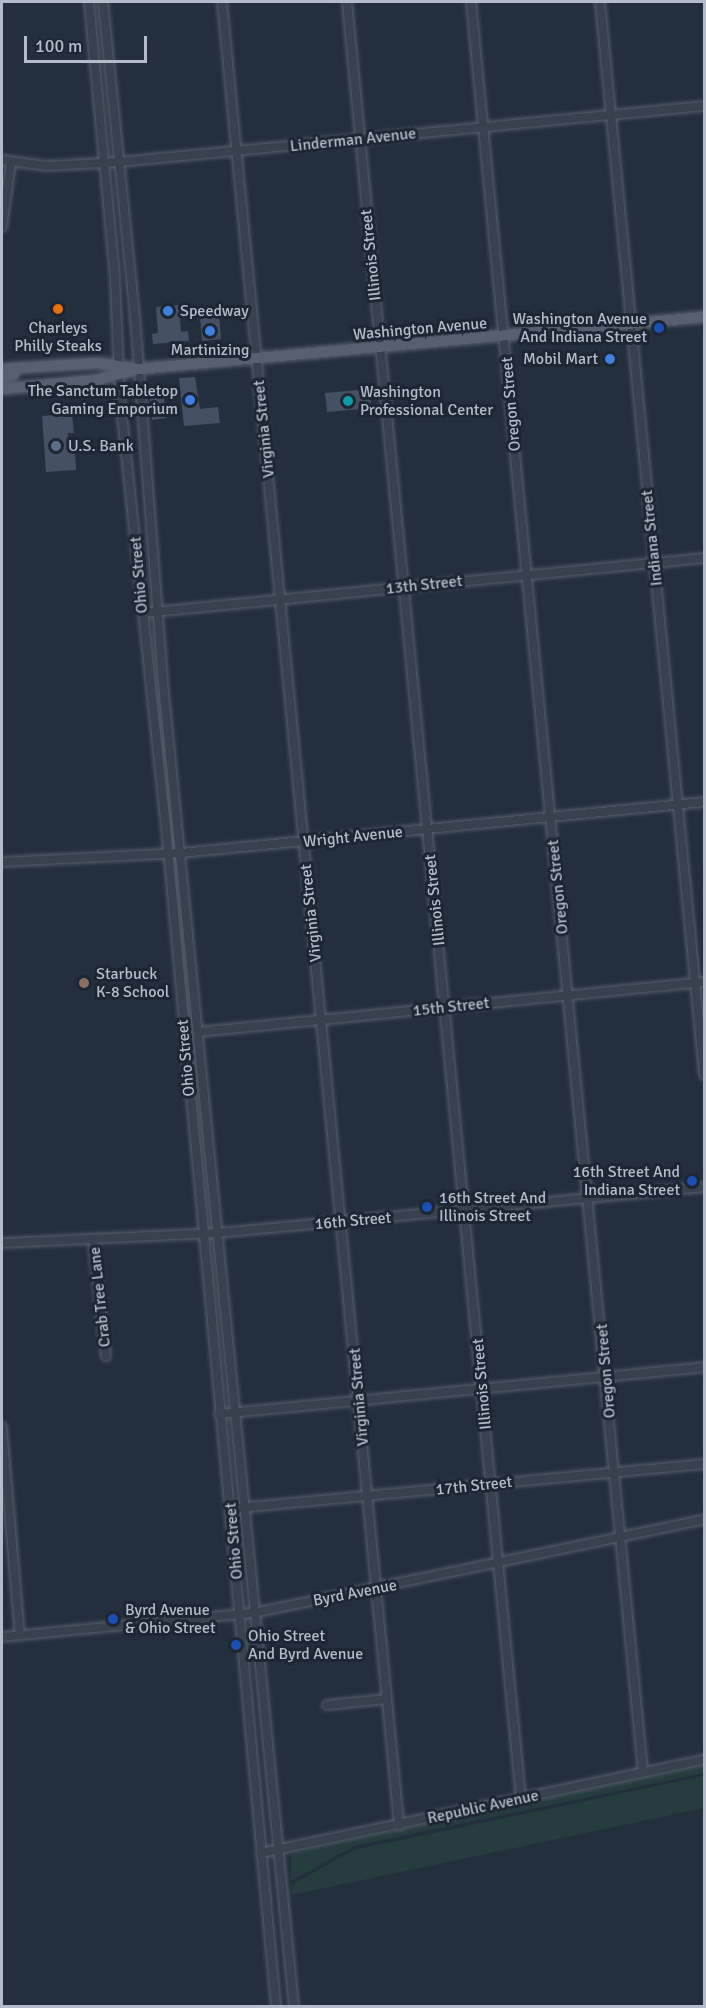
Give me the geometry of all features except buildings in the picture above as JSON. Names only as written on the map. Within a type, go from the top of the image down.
[{"type":"main road","name":"Washington Avenue","points":[[2,389],[120,376],[138,369],[705,317]]},
{"type":"main road","name":"Washington Avenue","points":[[2,369],[120,363],[138,369]]},
{"type":"main road","points":[[2,378],[13,375],[17,368]]},
{"type":"street","name":"Ohio Street","points":[[89,2],[105,163],[120,376],[168,854],[219,1414],[231,1508],[276,2007]]},
{"type":"street","name":"Ohio Street","points":[[103,2],[138,369],[157,611],[236,1413],[253,1613],[294,2007]]},
{"type":"street","name":"Virginia Street","points":[[222,2],[399,1825]]},
{"type":"street","name":"Illinois Street","points":[[347,2],[521,1799]]},
{"type":"street","name":"Oregon Street","points":[[471,2],[607,1377],[643,1773]]},
{"type":"street","name":"Indiana Street","points":[[600,2],[678,805],[700,983],[705,1075]]},
{"type":"street","name":"Linderman Avenue","points":[[6,161],[119,162],[705,106]]},
{"type":"street","points":[[2,227],[6,161]]},
{"type":"street","name":"13th Street","points":[[143,613],[705,558]]},
{"type":"street","name":"Wright Avenue","points":[[2,862],[181,853],[705,802]]},
{"type":"street","points":[[175,947],[191,953]]},
{"type":"street","name":"15th Street","points":[[198,1032],[700,983]]},
{"type":"street","name":"16th Street","points":[[2,1243],[218,1233],[705,1187]]},
{"type":"street","name":"Crab Tree Lane","points":[[93,1239],[106,1356]]},
{"type":"street","points":[[219,1414],[705,1367]]},
{"type":"street","points":[[2,1427],[20,1635]]},
{"type":"street","name":"17th Street","points":[[231,1508],[705,1464]]},
{"type":"street","name":"Byrd Avenue","points":[[2,1637],[253,1613],[705,1520]]},
{"type":"street","points":[[327,1705],[387,1698]]},
{"type":"street","name":"Republic Avenue","points":[[261,1853],[705,1760]]},
{"type":"street","points":[[275,1992],[292,1991]]},
{"type":"green space","points":[[704,1765],[704,1773],[354,1846],[291,1881],[291,1853]]},
{"type":"green space","points":[[704,1776],[704,1808],[292,1895],[291,1885],[354,1850]]},
{"type":"place","name":"Charleys Philly Steaks","points":[[58,309]]},
{"type":"place","name":"Speedway","points":[[168,311]]},
{"type":"place","name":"Washington Avenue And Indiana Street","points":[[659,328]]},
{"type":"place","name":"Martinizing","points":[[210,331]]},
{"type":"place","name":"Mobil Mart","points":[[610,359]]},
{"type":"place","name":"The Sanctum Tabletop Gaming Emporium","points":[[190,400]]},
{"type":"place","name":"Washington Professional Center","points":[[348,401]]},
{"type":"place","name":"U.S. Bank","points":[[56,446]]},
{"type":"place","name":"Starbuck K-8 School","points":[[84,983]]},
{"type":"place","name":"16th Street And Indiana Street","points":[[692,1181]]},
{"type":"place","name":"16th Street And Illinois Street","points":[[427,1207]]},
{"type":"place","name":"Byrd Avenue & Ohio Street","points":[[113,1619]]},
{"type":"place","name":"Ohio Street And Byrd Avenue","points":[[236,1645]]}]
